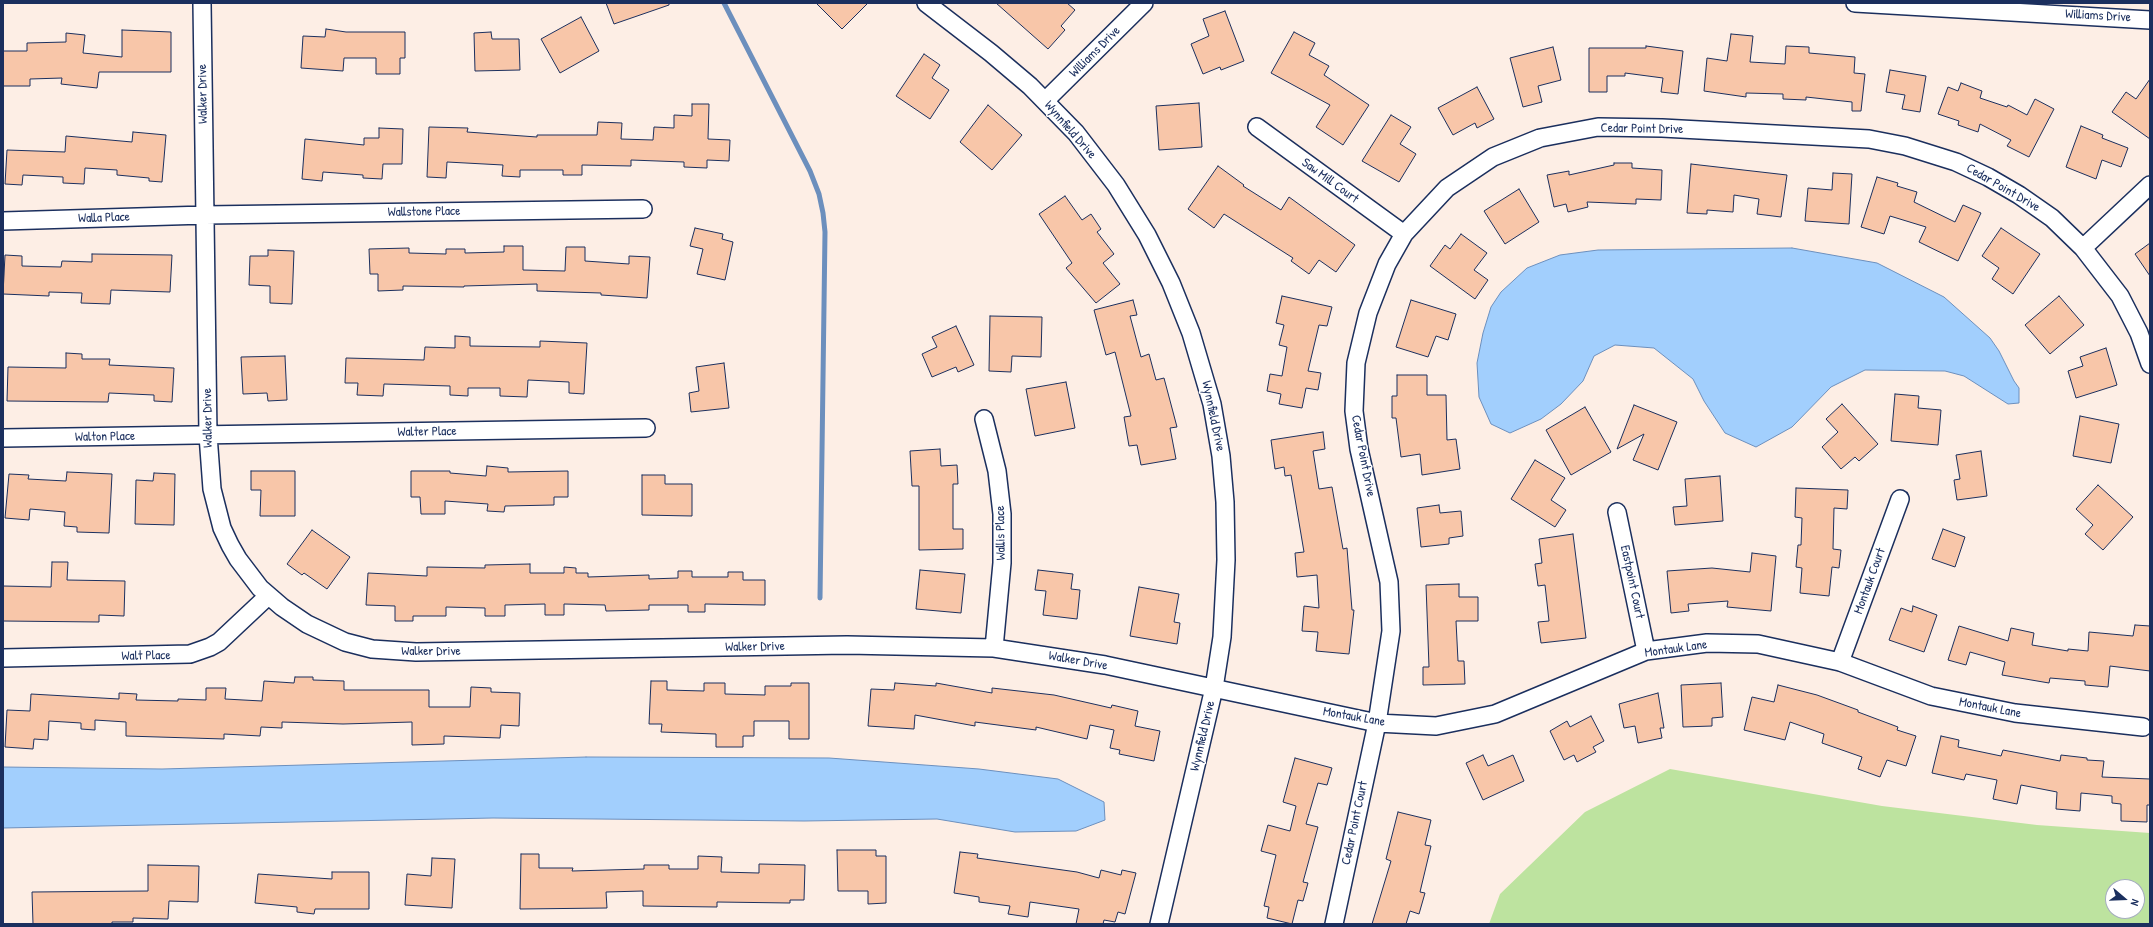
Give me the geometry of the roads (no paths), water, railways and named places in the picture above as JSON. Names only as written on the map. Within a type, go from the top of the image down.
[{"type":"street","name":"Walker Drive","points":[[202,3],[208,435],[209,469],[212,489],[222,528],[238,559],[268,596],[295,617],[331,637],[358,646],[386,651],[416,652],[882,645],[994,648],[1105,665],[1214,688]]},
{"type":"street","name":"Wynnfield Drive","points":[[926,3],[1013,70],[1045,101],[1088,149],[1136,217],[1174,289],[1192,333],[1202,369],[1218,437],[1226,518],[1224,612],[1214,688],[1159,924]]},
{"type":"street","name":"Williams Drive","points":[[1045,101],[1144,3]]},
{"type":"street","name":"Williams Drive","points":[[1855,3],[2108,10],[2150,20]]},
{"type":"street","name":"Saw Mill Court","points":[[1257,127],[1404,234]]},
{"type":"street","name":"Cedar Point Drive","points":[[1377,723],[1391,631],[1389,582],[1382,543],[1359,449],[1354,411],[1356,363],[1368,312],[1387,264],[1404,234],[1447,188],[1493,157],[1540,138],[1598,127],[1869,139],[1905,146],[1956,162],[1988,177],[2052,218],[2083,248],[2120,296],[2139,333],[2150,364]]},
{"type":"street","points":[[2083,248],[2150,185]]},
{"type":"street","name":"Wallstone Place","points":[[205,215],[643,209]]},
{"type":"street","name":"Walla Place","points":[[3,221],[205,215]]},
{"type":"street","name":"Wallis Place","points":[[984,419],[997,471],[1002,514],[1002,564],[994,648]]},
{"type":"street","name":"Walter Place","points":[[208,435],[646,428]]},
{"type":"street","name":"Walton Place","points":[[3,438],[208,435]]},
{"type":"street","name":"Montauk Court","points":[[1840,662],[1900,499]]},
{"type":"street","name":"Eastpoint Court","points":[[1617,512],[1646,651]]},
{"type":"street","name":"Walt Place","points":[[3,658],[169,656],[190,654],[219,642],[268,596]]},
{"type":"street","name":"Montauk Lane","points":[[1214,688],[1377,723],[1436,726],[1495,714],[1646,651],[1707,643],[1758,644],[1840,662],[1931,696],[2015,714],[2143,727]]},
{"type":"street","name":"Cedar Point Court","points":[[1334,924],[1377,723]]},
{"type":"water","points":[[1792,248],[1877,263],[1944,297],[1990,338],[1999,351],[2019,388],[2019,403],[2008,404],[1964,376],[1945,371],[1865,370],[1831,387],[1792,427],[1756,447],[1725,433],[1704,401],[1693,379],[1654,348],[1615,345],[1594,356],[1583,381],[1561,404],[1541,419],[1510,433],[1491,424],[1479,397],[1477,363],[1483,333],[1491,307],[1501,292],[1527,268],[1560,255],[1598,250]]},
{"type":"water","points":[[586,757],[829,758],[979,769],[1058,779],[1104,802],[1105,820],[1076,831],[1015,832],[937,819],[804,821],[493,818],[3,828],[3,767],[162,769]]},
{"type":"waterway","points":[[724,3],[810,171],[819,194],[823,213],[825,232],[820,598]]}]
